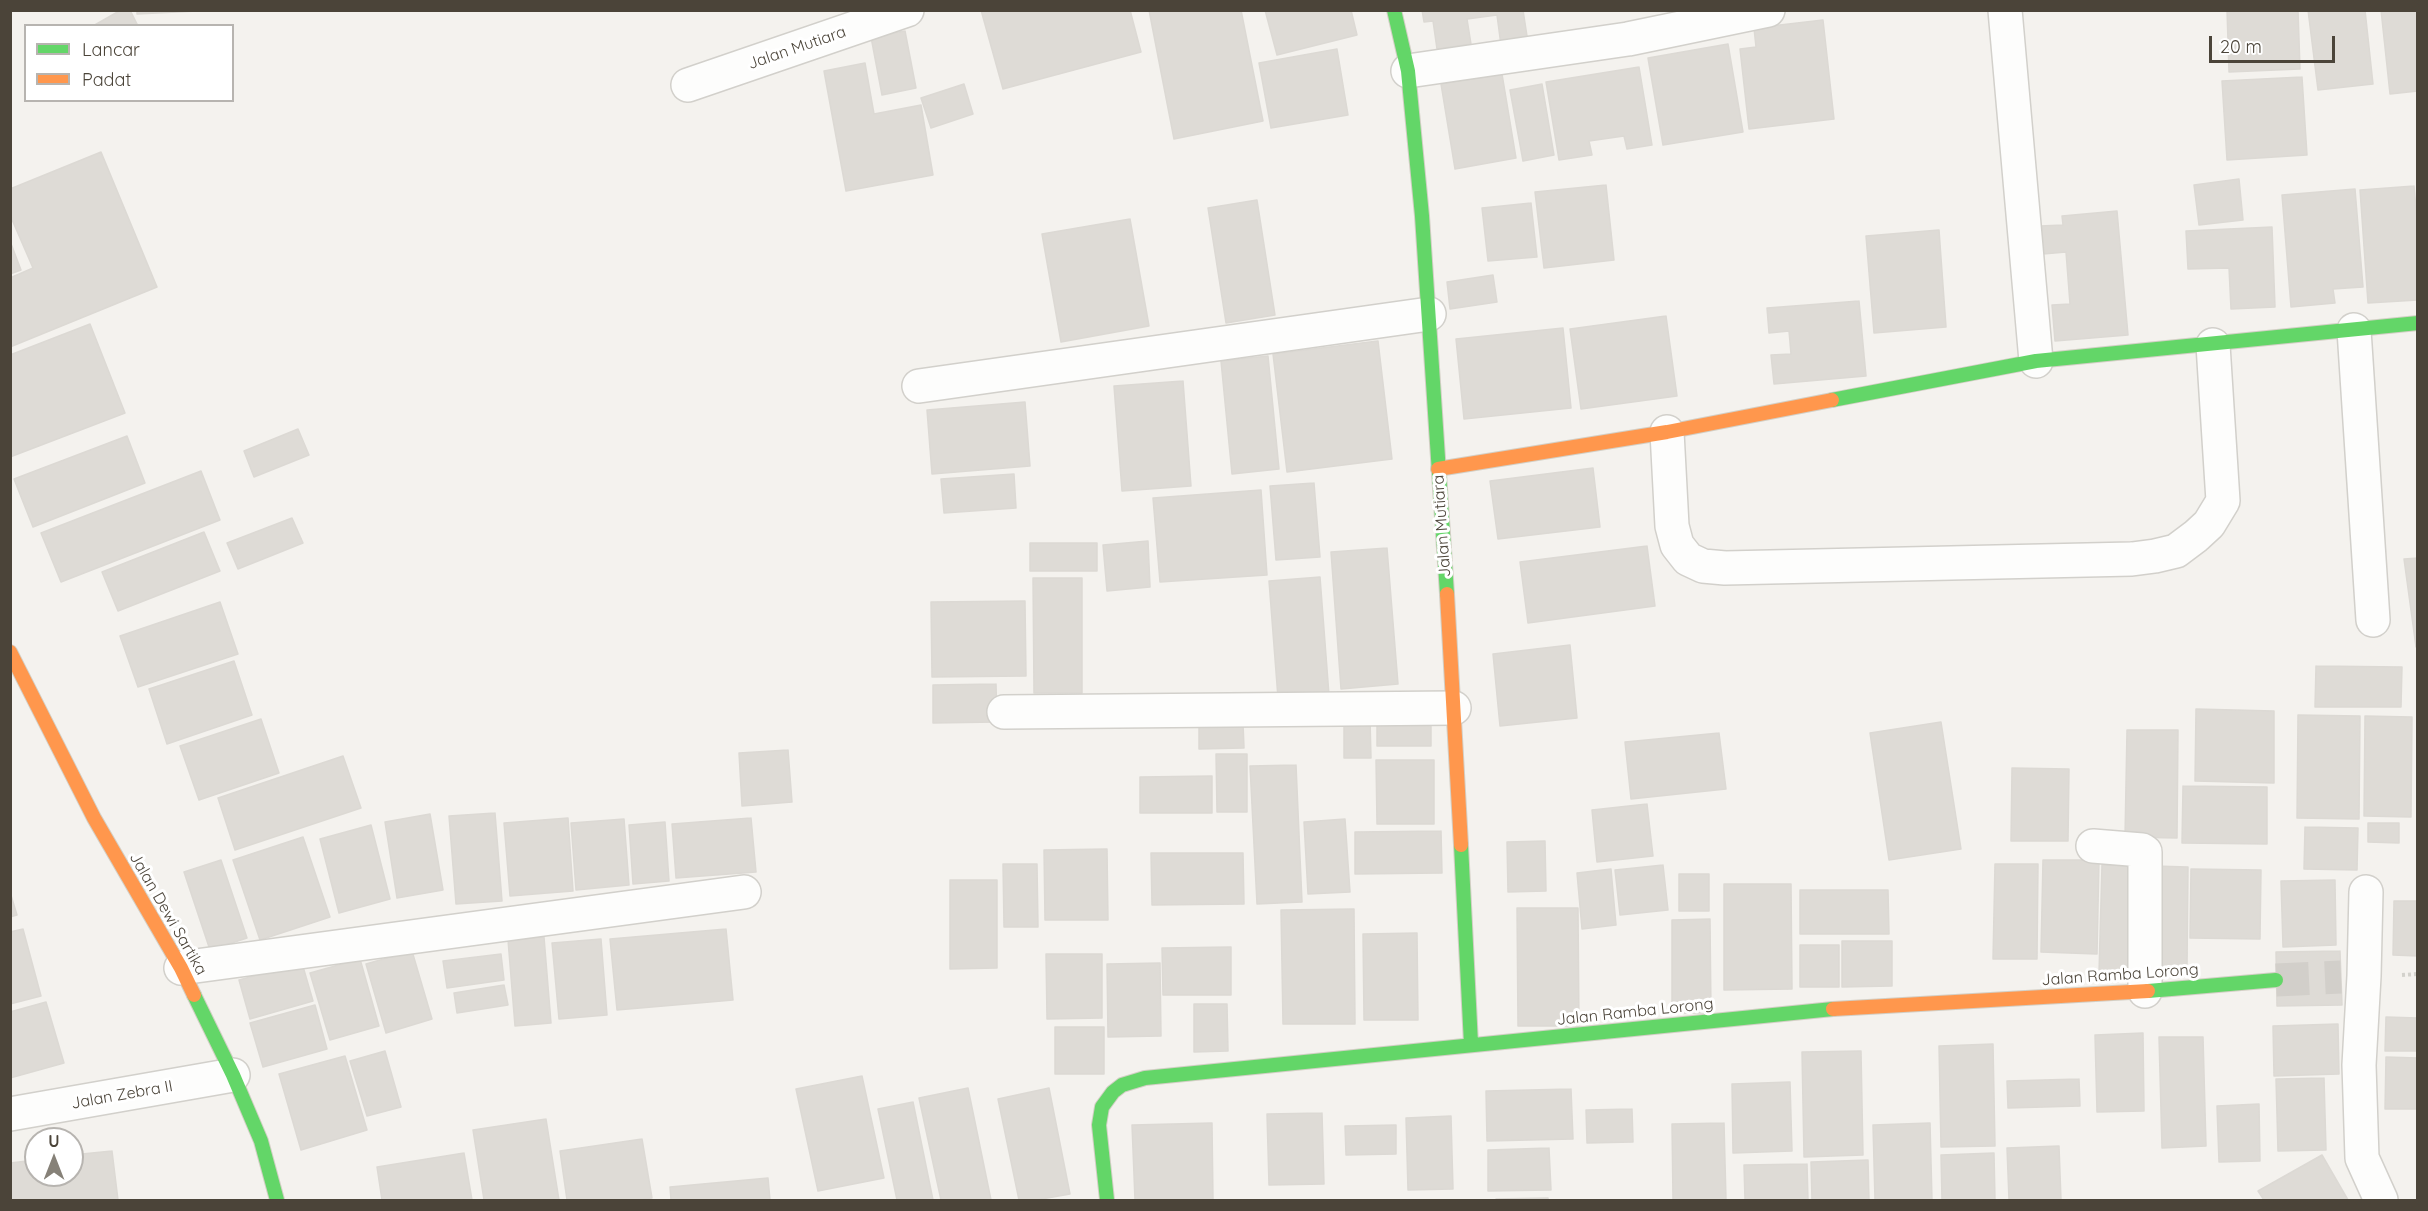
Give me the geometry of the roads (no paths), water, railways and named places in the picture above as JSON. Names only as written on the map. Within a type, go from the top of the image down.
[{"type":"street","name":"Jalan Mutiara","points":[[688,85],[907,10]]},
{"type":"street","name":"Jalan Mutiara","points":[[1394,10],[1408,71],[1422,216],[1454,708],[1472,1044]]},
{"type":"street","points":[[1408,71],[1626,25],[1768,10]]},
{"type":"street","points":[[2005,10],[2036,361]]},
{"type":"street","points":[[919,386],[1429,314]]},
{"type":"street","points":[[1438,470],[1667,432],[2036,361],[2418,323]]},
{"type":"street","points":[[2354,330],[2373,620]]},
{"type":"street","points":[[1667,432],[1672,526],[1677,545],[1688,559],[1703,566],[1725,568],[2155,556],[2176,551],[2196,536],[2209,524],[2223,501],[2213,345]]},
{"type":"street","name":"Jalan Dewi Sartika","points":[[10,652],[94,818],[181,968],[233,1075],[261,1141],[278,1194]]},
{"type":"street","points":[[1004,712],[1454,708]]},
{"type":"street","points":[[2093,846],[2145,852],[2145,991]]},
{"type":"street","points":[[181,968],[744,892]]},
{"type":"street","points":[[2366,892],[2359,1065],[2362,1158],[2381,1200]]},
{"type":"street","name":"Jalan Ramba Lorong","points":[[1107,1200],[1100,1116],[1102,1107],[1122,1085],[1145,1078],[1829,1009],[2145,991],[2276,980]]},
{"type":"street","name":"Jalan Zebra II","points":[[10,1114],[233,1075]]},
{"type":"tunnel","points":[[2276,980],[2341,977]]}]
